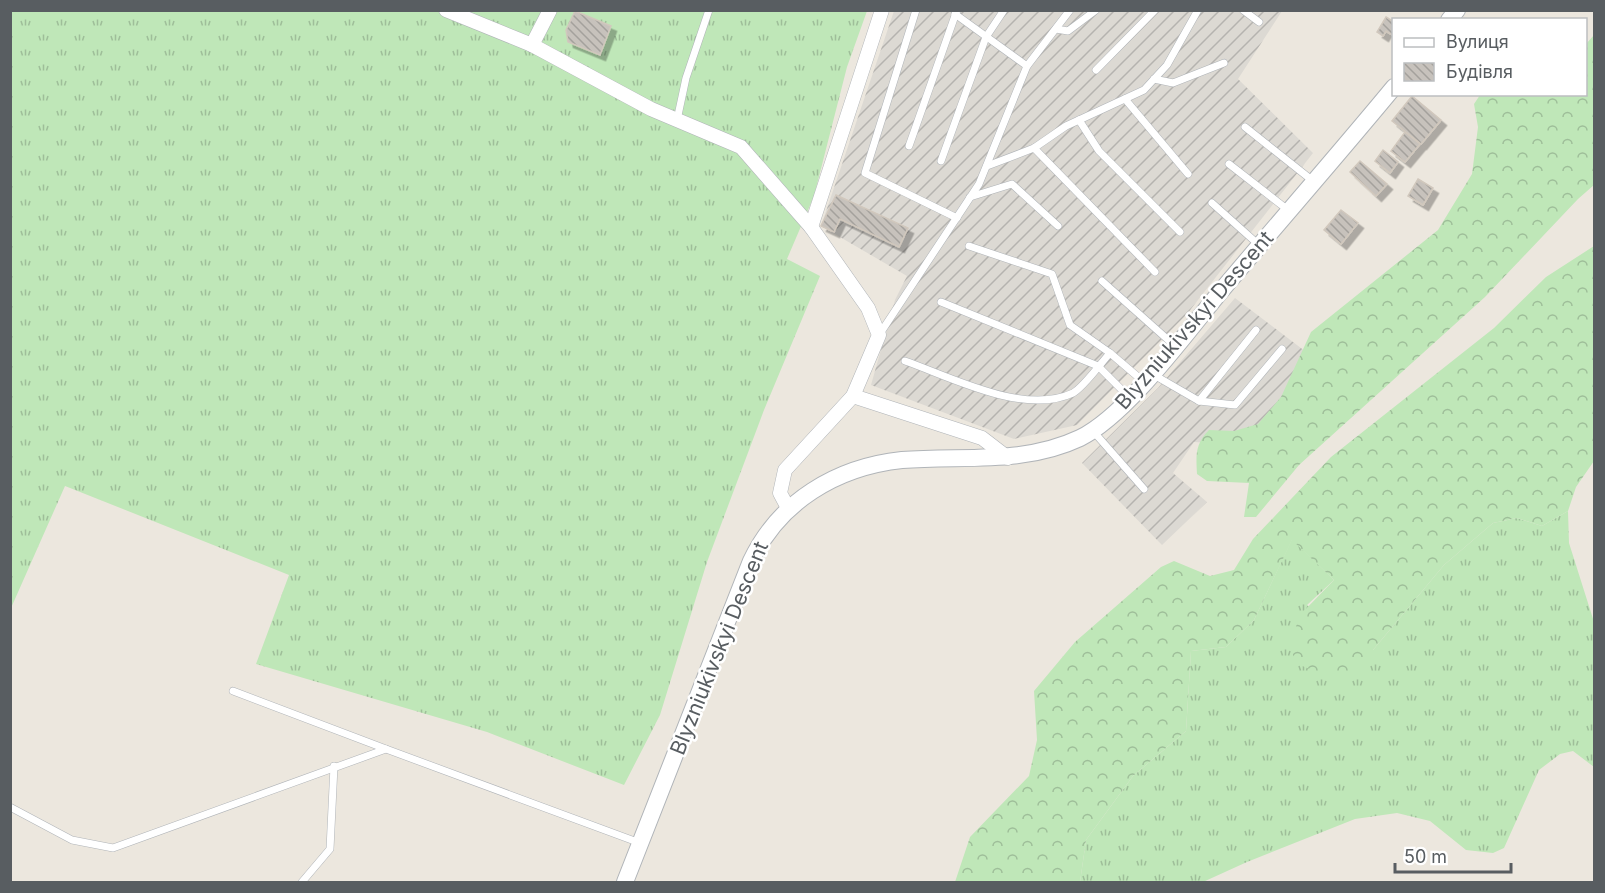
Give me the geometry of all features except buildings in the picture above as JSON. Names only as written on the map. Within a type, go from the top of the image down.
[{"type":"street","points":[[446,10],[532,45],[677,120],[741,147],[811,227],[868,308],[879,335],[853,396],[785,470],[780,493],[788,508]]},
{"type":"street","points":[[532,45],[550,10]]},
{"type":"street","points":[[811,227],[882,10]]},
{"type":"street","name":"Blyzniukivskyi Descent","points":[[625,882],[751,561],[760,543],[788,508],[812,490],[839,476],[867,467],[900,461],[1008,458],[1050,449],[1092,431],[1148,378],[1392,89]]},
{"type":"street","points":[[853,396],[982,438],[1008,458]]},
{"type":"lane","points":[[677,120],[686,78],[709,10]]},
{"type":"lane","points":[[916,10],[865,173],[957,218]]},
{"type":"lane","points":[[941,161],[986,37],[1004,10]]},
{"type":"lane","points":[[879,335],[970,197],[987,166],[1027,66],[1070,10]]},
{"type":"lane","points":[[1056,29],[1068,32],[1096,10]]},
{"type":"lane","points":[[1096,70],[1155,10]]},
{"type":"lane","points":[[987,166],[1034,148],[1079,120],[1144,90],[1167,65],[1198,10]]},
{"type":"lane","points":[[1243,10],[1259,22]]},
{"type":"lane","points":[[909,146],[956,12],[1027,66]]},
{"type":"lane","points":[[1154,79],[1173,82],[1224,63]]},
{"type":"lane","points":[[1125,99],[1188,174]]},
{"type":"lane","points":[[1079,120],[1100,151],[1180,232]]},
{"type":"lane","points":[[1245,127],[1313,181]]},
{"type":"lane","points":[[1034,148],[1155,272]]},
{"type":"lane","points":[[1229,164],[1288,210]]},
{"type":"lane","points":[[970,197],[1012,184],[1058,226]]},
{"type":"lane","points":[[1212,203],[1259,245]]},
{"type":"lane","points":[[969,246],[1052,274],[1070,325],[1148,378],[1199,401],[1235,405],[1282,349]]},
{"type":"lane","points":[[1101,281],[1175,346]]},
{"type":"lane","points":[[941,302],[1098,366],[1129,397]]},
{"type":"lane","points":[[1199,401],[1256,330]]},
{"type":"lane","points":[[905,360],[1006,398],[1041,400],[1074,393],[1110,353]]},
{"type":"lane","points":[[1092,431],[1144,489]]},
{"type":"lane","points":[[233,691],[640,843]]},
{"type":"lane","points":[[10,807],[72,840],[113,848],[386,749]]},
{"type":"lane","points":[[302,882],[330,849],[334,766]]},
{"type":"shaded area","points":[[894,11],[1282,11],[1238,79],[1313,153],[1187,314],[1077,425],[1014,439],[871,385],[895,300],[907,276],[821,226]]},
{"type":"shaded area","points":[[1235,298],[1314,358],[1260,433],[1225,444],[1194,442],[1173,473],[1207,502],[1162,545],[1082,463],[1158,388]]},
{"type":"green space","points":[[11,11],[867,11],[847,67],[814,196],[787,259],[820,276],[764,410],[707,562],[660,715],[624,785],[487,732],[256,664],[289,575],[65,486],[11,608]]},
{"type":"green space","points":[[1594,35],[1594,185],[1485,297],[1299,465],[1256,517],[1244,517],[1249,483],[1207,481],[1197,474],[1197,450],[1204,435],[1209,430],[1234,431],[1258,424],[1281,397],[1311,332],[1438,230],[1472,174],[1478,127],[1474,104],[1479,96],[1587,96],[1587,43]]},
{"type":"green space","points":[[1594,246],[1594,461],[1576,487],[1568,511],[1542,526],[1517,518],[1493,523],[1444,565],[1373,650],[1349,671],[1338,676],[1324,675],[1300,665],[1293,655],[1291,641],[1300,615],[1334,580],[1292,540],[1254,620],[1226,647],[1191,651],[1186,731],[1133,776],[1086,840],[1080,882],[955,882],[970,837],[1029,776],[1037,740],[1034,691],[1075,642],[1161,567],[1174,561],[1210,576],[1234,570],[1253,539],[1331,457],[1494,328],[1546,277]]},
{"type":"green space","points":[[1568,511],[1569,543],[1594,622],[1594,767],[1573,751],[1560,754],[1539,770],[1504,848],[1493,853],[1466,850],[1430,821],[1397,813],[1355,819],[1203,882],[1080,882],[1086,840],[1133,776],[1186,731],[1191,651],[1226,647],[1254,620],[1292,539],[1334,580],[1307,605],[1373,650],[1444,565],[1493,523],[1517,518],[1542,526]]}]
